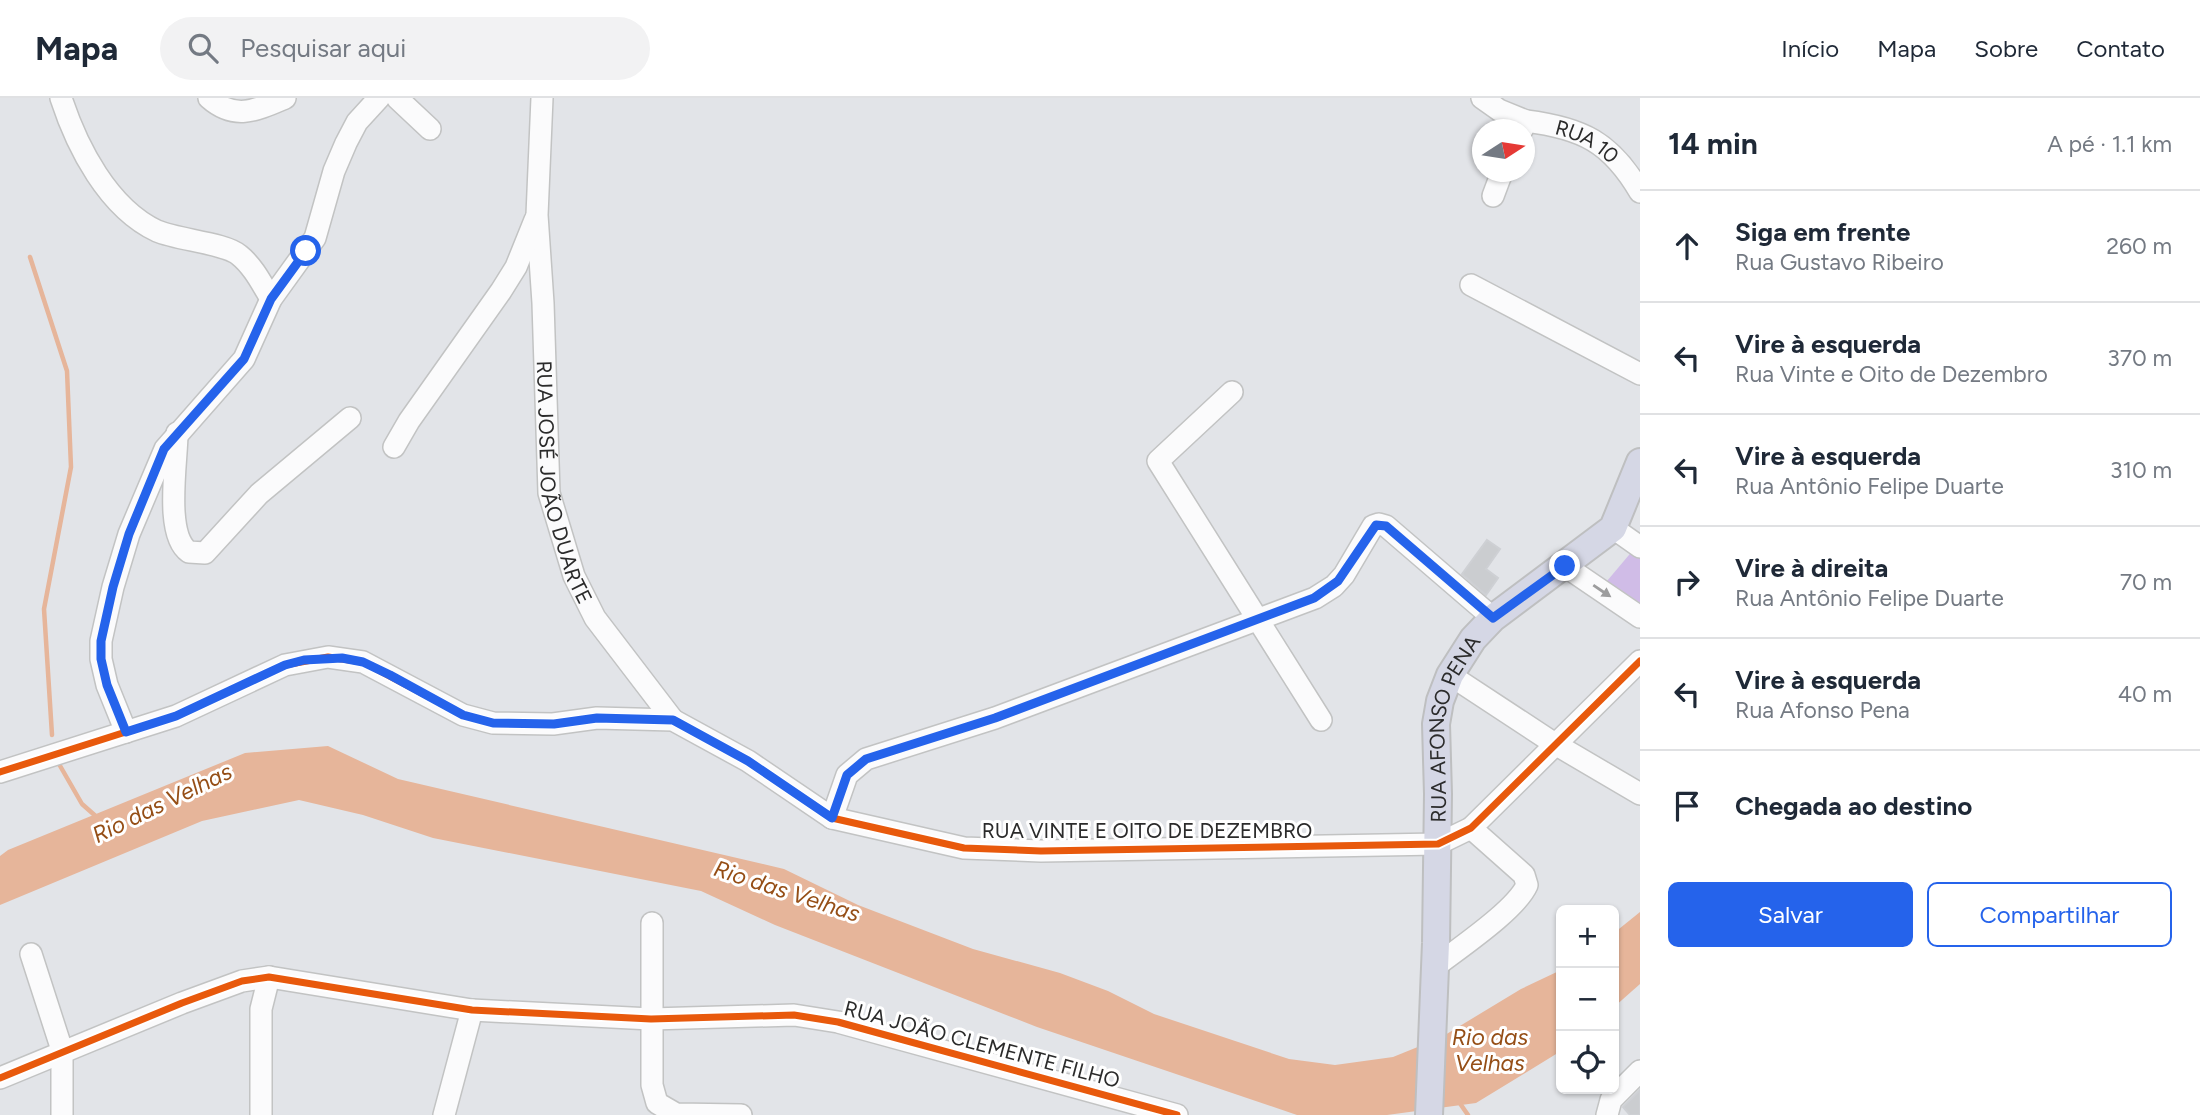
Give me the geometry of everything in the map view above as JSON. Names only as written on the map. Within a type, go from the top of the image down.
[{"type":"main road","name":"RUA AFONSO PENA","points":[[1429,1115],[1436,966],[1436,724],[1450,675],[1473,639],[1493,618],[1613,528],[1640,462]]},
{"type":"street","points":[[61,98],[74,137],[122,206],[159,232],[233,251],[251,268],[271,299]]},
{"type":"street","points":[[209,98],[230,112],[242,113],[285,98]]},
{"type":"street","points":[[126,732],[107,685],[101,659],[101,641],[129,534],[164,449],[244,359],[271,299],[315,238],[334,172],[346,143],[357,122],[379,98]]},
{"type":"street","points":[[397,98],[430,129]]},
{"type":"street","name":"RUA JOSÉ JOÃO DUARTE","points":[[542,98],[537,215],[543,303],[549,493],[574,576],[596,618],[673,720]]},
{"type":"street","name":"RUA 10","points":[[1482,98],[1514,119]]},
{"type":"street","name":"RUA 10","points":[[1535,125],[1559,125],[1602,144],[1625,168],[1640,191]]},
{"type":"street","points":[[1493,196],[1498,182]]},
{"type":"street","name":"RUA JOSÉ JOÃO DUARTE","points":[[394,447],[409,421],[516,267],[537,215]]},
{"type":"street","points":[[1471,285],[1640,374]]},
{"type":"street","points":[[1232,392],[1158,461],[1254,618],[1321,720]]},
{"type":"street","points":[[177,433],[174,502],[177,538],[189,552],[205,553],[213,548],[259,494],[350,418]]},
{"type":"street","points":[[832,818],[847,775],[866,759],[995,718],[1330,589],[1349,567],[1373,526],[1380,523],[1493,618]]},
{"type":"street","points":[[1613,528],[1640,547]]},
{"type":"street","points":[[1565,566],[1640,617]]},
{"type":"street","name":"RUA VINTE E OITO DE DEZEMBRO","points":[[0,772],[176,716],[285,665],[328,657],[363,662],[463,715],[493,723],[554,724],[597,718],[673,720],[748,761],[832,818],[964,848],[994,851],[1438,844]]},
{"type":"street","points":[[1438,844],[1471,828],[1640,662]]},
{"type":"street","points":[[1450,675],[1555,744],[1640,794]]},
{"type":"street","points":[[1436,966],[1490,924],[1523,894],[1527,885],[1524,875],[1471,828]]},
{"type":"street","points":[[652,923],[651,1019],[654,1096],[662,1108],[676,1114],[741,1115]]},
{"type":"street","points":[[31,954],[62,1050],[62,1115]]},
{"type":"street","points":[[261,1115],[261,1009],[270,977]]},
{"type":"street","name":"RUA JOÃO CLEMENTE FILHO","points":[[0,1078],[62,1050],[242,981],[270,977],[472,1010],[651,1019],[794,1015],[838,1021],[1177,1115]]},
{"type":"street","points":[[242,981],[261,1009]]},
{"type":"street","points":[[444,1115],[472,1010]]},
{"type":"street","points":[[1607,1115],[1611,1100],[1640,1071]]},
{"type":"shaded area","points":[[1634,549],[1640,553],[1640,603],[1607,581]]},
{"type":"water","name":"Rio das Velhas","points":[[328,746],[398,779],[784,869],[858,905],[973,949],[1060,973],[1108,991],[1154,1014],[1289,1059],[1335,1065],[1393,1057],[1440,1038],[1521,989],[1556,972],[1556,1054],[1476,1103],[1387,1115],[1297,1115],[1037,1027],[775,925],[701,891],[433,838],[363,815],[299,800],[202,821],[0,905],[0,856],[8,850],[245,753]]},
{"type":"water","points":[[1640,912],[1640,984],[1619,1003],[1619,968],[1619,929]]},
{"type":"building","points":[[1487,540],[1500,549],[1486,569],[1498,578],[1486,595],[1462,574]]},
{"type":"building","points":[[1640,1090],[1640,1115],[1630,1115],[1623,1107]]},
{"type":"waterway","points":[[30,257],[67,371],[71,467],[44,609],[52,735]]},
{"type":"waterway","points":[[59,764],[82,804],[99,819]]},
{"type":"waterway","points":[[1459,1102],[1468,1115]]},
{"type":"cycle path","points":[[0,772],[176,716],[285,665],[328,657],[363,662],[463,715],[493,723],[553,724],[597,718],[673,720],[748,761],[832,818],[964,848],[1041,851],[1438,844],[1471,828],[1640,661]]},
{"type":"cycle path","points":[[0,1078],[182,1003],[242,981],[269,977],[472,1010],[651,1019],[794,1015],[838,1022],[1177,1115]]},
{"type":"route","points":[[306,251],[271,299],[244,359],[164,449],[129,534],[101,641],[103,672],[126,732],[176,716],[285,665],[328,657],[342,658],[363,662],[463,715],[493,723],[554,724],[597,718],[673,720],[748,761],[832,818],[847,775],[866,759],[995,718],[1254,618],[1314,598],[1338,581],[1373,526],[1380,523],[1493,618],[1565,566]]}]
